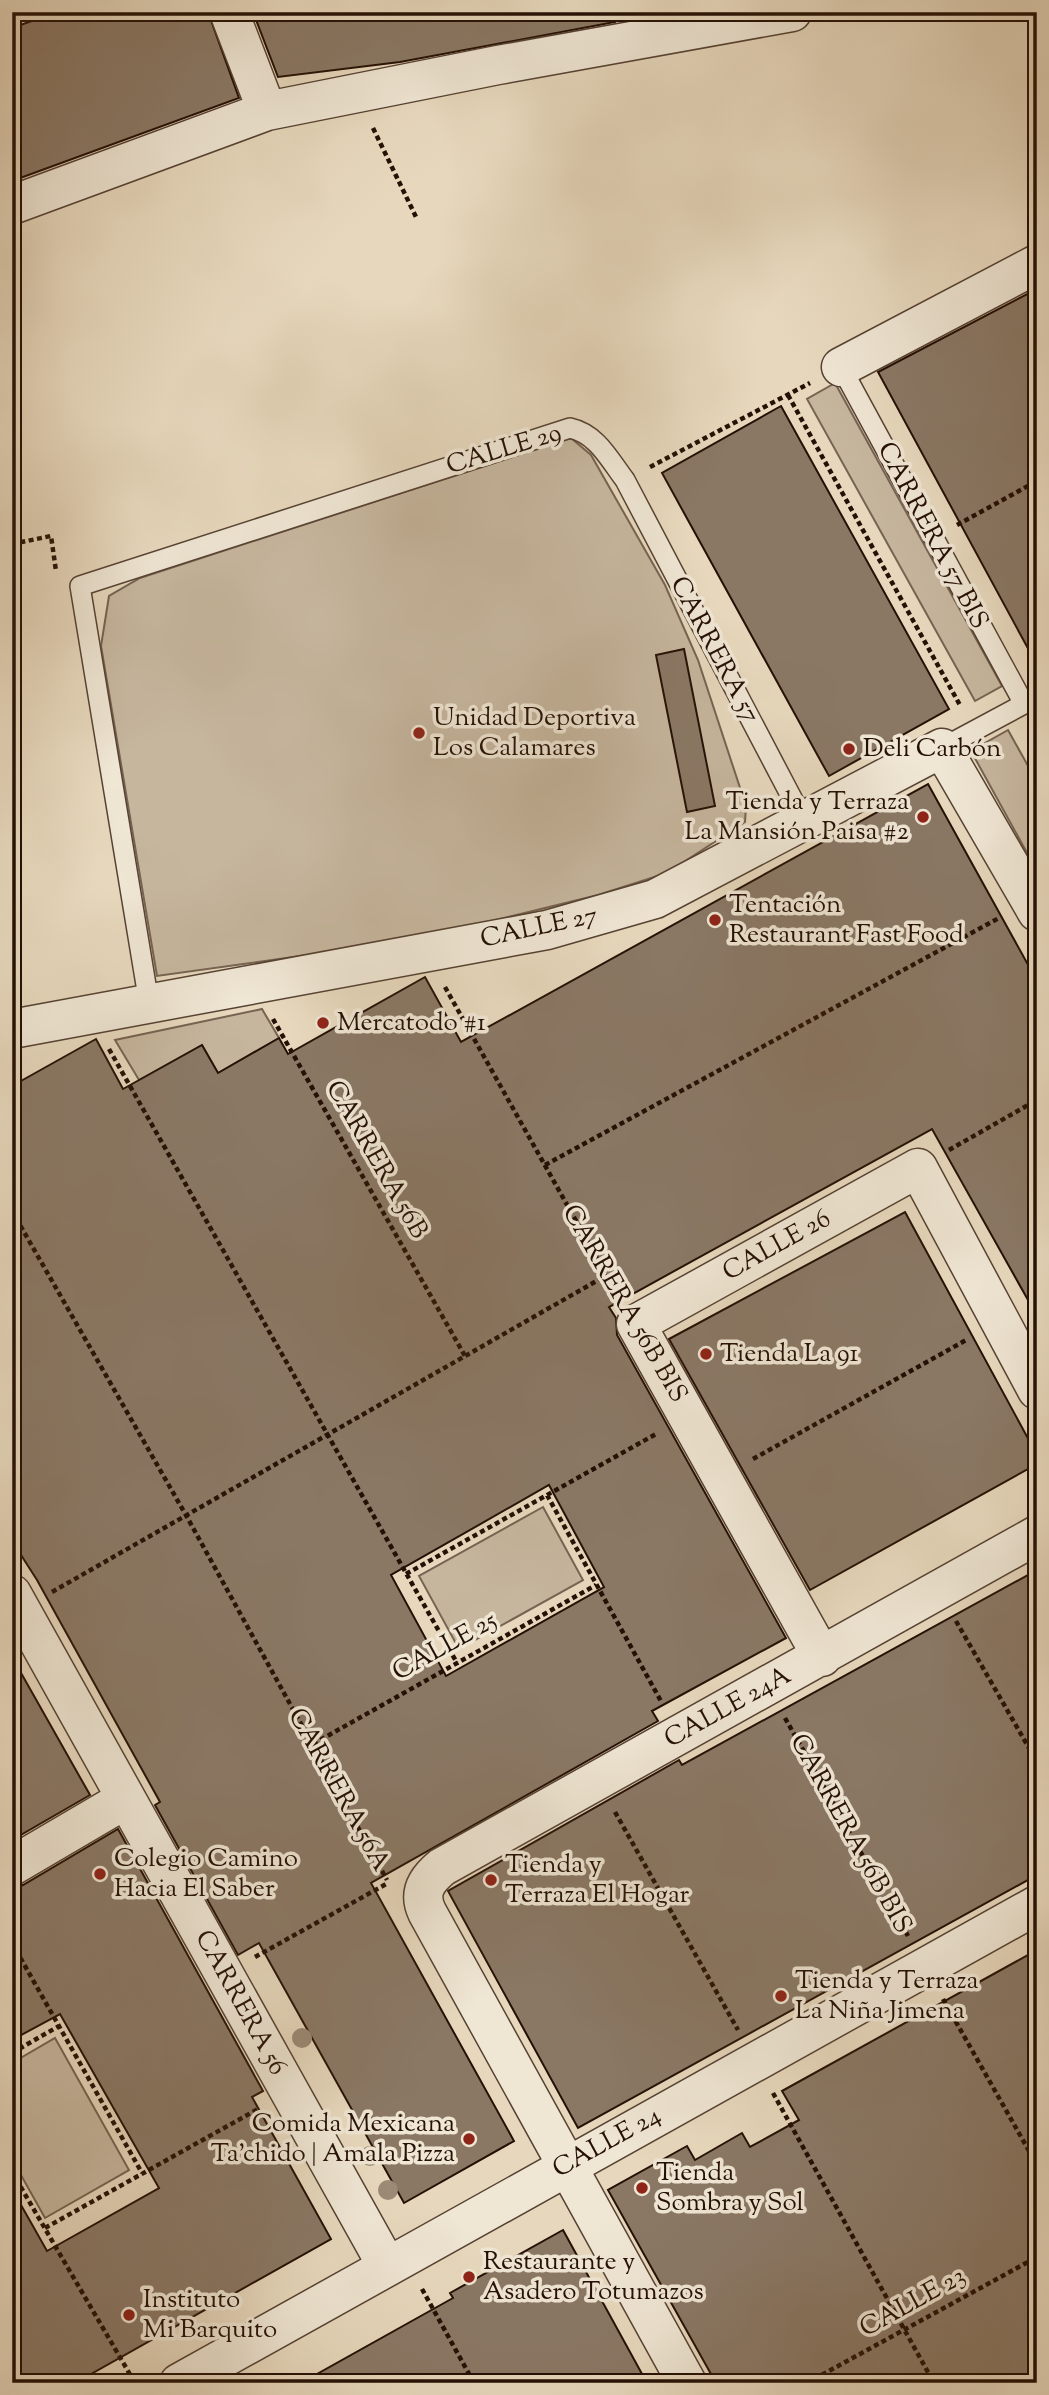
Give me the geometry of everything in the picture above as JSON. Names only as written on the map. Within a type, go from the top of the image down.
[{"type":"street","points":[[229,12],[267,111]]},
{"type":"street","points":[[12,205],[267,111],[792,12]]},
{"type":"street","points":[[841,367],[1037,264]]},
{"type":"street","points":[[958,739],[1034,906]]},
{"type":"street","name":"CALLE 27","points":[[12,1029],[547,930],[655,899],[958,739]]},
{"type":"street","points":[[918,1168],[1037,1390]]},
{"type":"street","name":"CALLE 26","points":[[636,1324],[918,1168]]},
{"type":"street","name":"CARRERA 56B BIS","points":[[636,1324],[822,1657]]},
{"type":"street","name":"CALLE 24A","points":[[407,1884],[822,1657],[1037,1535]]},
{"type":"street","name":"CARRERA 56","points":[[17,1602],[289,2091],[395,2261]]},
{"type":"street","points":[[12,1866],[127,1800]]},
{"type":"street","name":"CARRERA 56A","points":[[407,1884],[422,1901],[565,2166],[687,2383]]},
{"type":"street","name":"CALLE 24","points":[[179,2383],[1037,1905]]},
{"type":"lane","name":"CARRERA 57 BIS","points":[[841,367],[1024,704]]},
{"type":"lane","name":"CALLE 29","points":[[149,1003],[80,586],[569,428],[580,430],[599,444],[625,480]]},
{"type":"lane","name":"CARRERA 57","points":[[625,480],[804,821]]},
{"type":"lane","name":"CALLE 27","points":[[958,739],[1024,704]]},
{"type":"path","points":[[356,93],[417,219]]},
{"type":"path","points":[[625,480],[841,367]]},
{"type":"path","points":[[788,395],[958,739]]},
{"type":"path","points":[[932,538],[1037,481]]},
{"type":"path","points":[[545,1165],[1034,906]]},
{"type":"path","name":"CARRERA 56B BIS","points":[[425,952],[636,1324]]},
{"type":"path","name":"CARRERA 56B","points":[[253,984],[465,1356]]},
{"type":"path","points":[[89,1014],[457,1663]]},
{"type":"path","points":[[918,1168],[1037,1100]]},
{"type":"path","name":"CARRERA 56A","points":[[12,1212],[187,1517],[313,1744],[407,1884]]},
{"type":"path","points":[[17,1602],[187,1517],[607,1275]]},
{"type":"path","points":[[721,1477],[1000,1321]]},
{"type":"path","points":[[406,1574],[688,1416]]},
{"type":"path","points":[[547,1495],[680,1735]]},
{"type":"path","name":"CALLE 25","points":[[313,1744],[597,1585]]},
{"type":"path","points":[[939,1590],[1037,1762]]},
{"type":"path","name":"CARRERA 56B BIS","points":[[767,1687],[1037,2165]]},
{"type":"path","points":[[255,1957],[407,1884]]},
{"type":"path","points":[[12,1943],[142,2173]]},
{"type":"path","points":[[12,2053],[59,2026]]},
{"type":"path","points":[[45,2228],[289,2091]]},
{"type":"path","points":[[12,2172],[135,2383]]},
{"type":"path","name":"CALLE 23","points":[[807,2383],[1037,2257]]},
{"type":"path","points":[[395,2261],[474,2383]]},
{"type":"shaded area","points":[[835,383],[1002,686],[975,701],[807,399]]},
{"type":"shaded area","name":"Unidad Deportiva Los Calamares","points":[[571,438],[591,455],[665,585],[698,660],[746,806],[745,822],[667,873],[598,895],[415,940],[157,976],[101,646],[109,596],[140,578]]},
{"type":"shaded area","points":[[1008,730],[1037,782],[1037,871],[971,751]]},
{"type":"shaded area","points":[[262,1009],[279,1038],[218,1073],[202,1045],[139,1080],[115,1040]]},
{"type":"shaded area","points":[[543,1507],[583,1580],[459,1649],[419,1576]]},
{"type":"shaded area","points":[[55,2038],[129,2170],[45,2218],[12,2159],[12,2063]]},
{"type":"building","points":[[57,12],[208,12],[239,98],[12,181],[12,28]]},
{"type":"building","points":[[253,12],[614,12],[615,22],[400,62],[278,77]]},
{"type":"building","points":[[1037,289],[1037,665],[878,372]]},
{"type":"building","points":[[781,406],[949,709],[829,776],[662,473]]},
{"type":"building","points":[[684,649],[715,806],[687,812],[656,655]]},
{"type":"building","points":[[928,784],[1037,981],[1037,1316],[932,1129],[609,1307],[616,1318],[617,1335],[786,1638],[652,1711],[658,1721],[371,1883],[514,2141],[404,2203],[259,1943],[238,1955],[155,1805],[160,1802],[37,1580],[12,1541],[12,1086],[96,1039],[123,1089],[202,1045],[218,1073],[279,1038],[288,1054],[425,977],[461,1042]],"holes":[[[549,1485],[604,1587],[446,1676],[391,1575]]]},
{"type":"building","points":[[905,1212],[1037,1455],[1037,1464],[810,1590],[669,1339]]},
{"type":"building","points":[[1037,1570],[1037,1875],[578,2128],[448,1891],[679,1760],[682,1765]]},
{"type":"building","points":[[12,1657],[90,1795],[12,1840]]},
{"type":"building","points":[[118,1829],[263,2091],[252,2097],[331,2239],[75,2383],[12,2383],[12,2189],[47,2251],[159,2188],[60,2014],[12,2040],[12,1888],[23,1885]]},
{"type":"building","points":[[1037,1950],[1037,2383],[716,2383],[608,2190],[687,2146],[695,2160],[742,2133],[750,2147],[799,2120],[782,2091]]},
{"type":"building","points":[[563,2230],[647,2383],[301,2383],[453,2298],[450,2293]]},
{"type":"place","name":"Unidad Deportiva Los Calamares","points":[[419,733]]},
{"type":"place","name":"Deli Carbón","points":[[849,749]]},
{"type":"place","name":"Tienda y Terraza La Mansión Paisa #2","points":[[923,817]]},
{"type":"place","name":"Tentación Restaurant Fast Food","points":[[715,920]]},
{"type":"place","name":"Mercatodo #1","points":[[323,1023]]},
{"type":"place","name":"Tienda La 91","points":[[706,1354]]},
{"type":"place","name":"Colegio Camino Hacia El Saber","points":[[100,1874]]},
{"type":"place","name":"Tienda y Terraza El Hogar","points":[[491,1880]]},
{"type":"place","name":"Tienda y Terraza La Niña Jimena","points":[[781,1996]]},
{"type":"place","name":"Comida Mexicana Ta'chido | Amala Pizza","points":[[469,2139]]},
{"type":"place","name":"Tienda Sombra y Sol","points":[[642,2188]]},
{"type":"place","name":"Restaurante y Asadero Totumazos","points":[[469,2277]]},
{"type":"place","name":"Instituto Mi Barquito","points":[[129,2315]]}]
